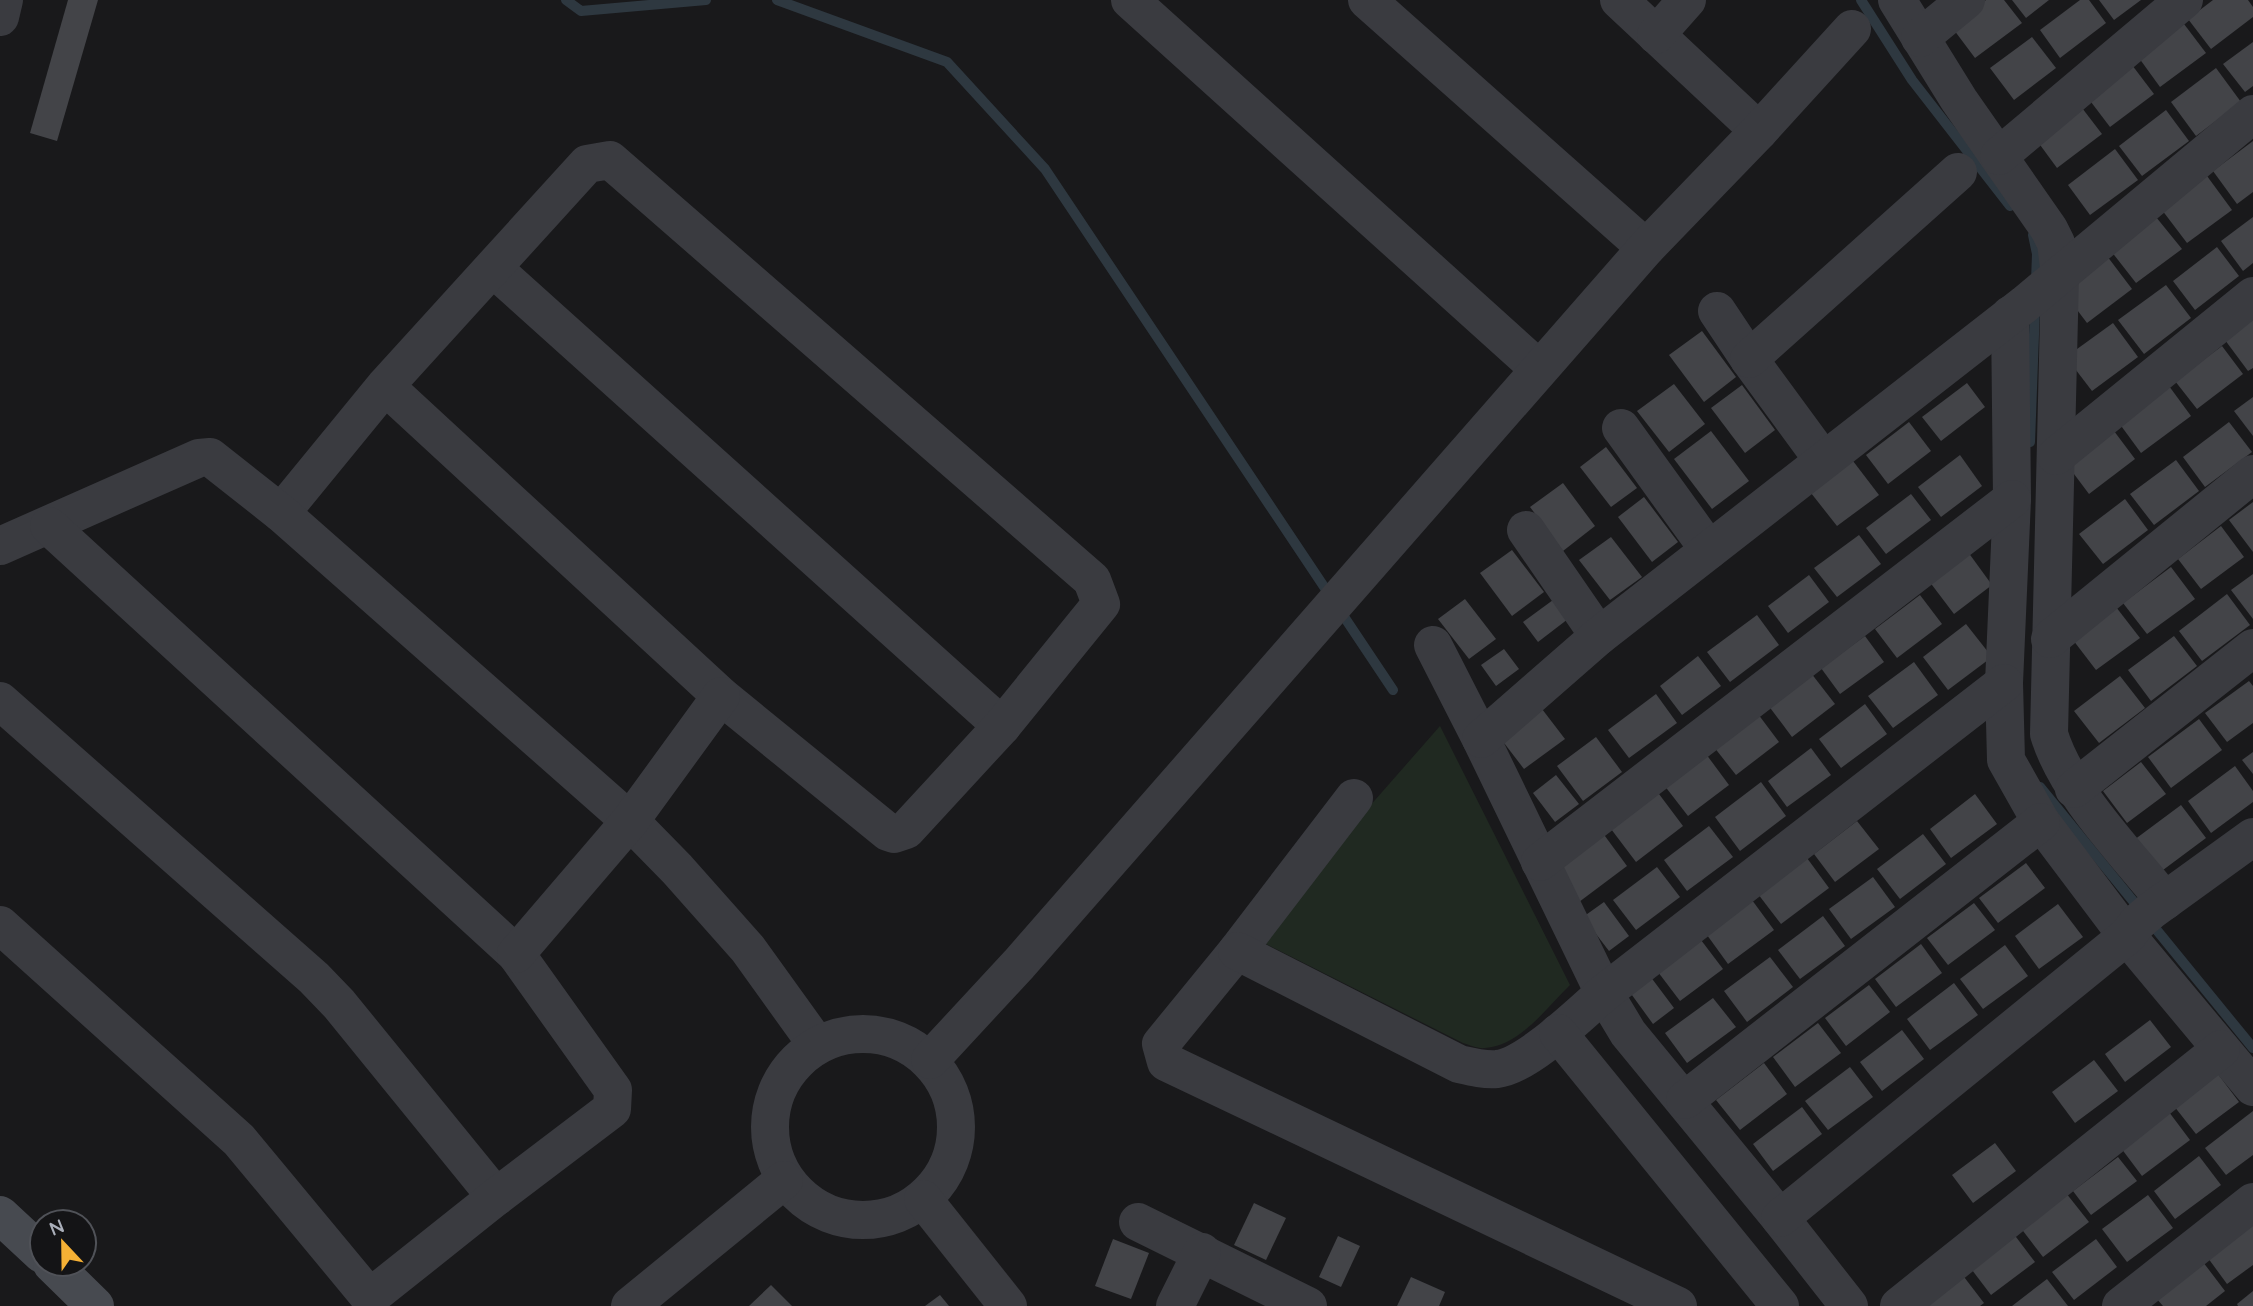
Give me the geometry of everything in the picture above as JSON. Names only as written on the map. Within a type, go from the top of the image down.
[{"type":"street","points":[[0,17],[4,0]]},
{"type":"street","points":[[1130,0],[1539,369]]},
{"type":"street","points":[[1367,0],[1646,248]]},
{"type":"street","points":[[1619,0],[1759,131]]},
{"type":"street","points":[[1656,35],[1688,0]]},
{"type":"street","points":[[1897,0],[1959,100],[2056,243],[2034,296],[2012,499],[2004,683],[2006,760],[2041,822],[2146,917]]},
{"type":"street","points":[[1920,38],[1966,0]]},
{"type":"street","points":[[1999,156],[2184,0]]},
{"type":"street","points":[[930,1060],[1019,964],[1646,248],[1759,131],[1852,29]]},
{"type":"street","points":[[1481,739],[1599,636],[2034,296],[2253,114]]},
{"type":"street","points":[[281,513],[385,386],[494,269],[587,163],[610,160],[1092,580],[1101,604],[1002,726],[906,830],[894,834],[888,832],[721,696],[385,386]]},
{"type":"street","points":[[1749,359],[1958,172]]},
{"type":"street","points":[[494,269],[1002,726]]},
{"type":"street","points":[[2034,296],[2056,456],[2049,734],[2054,752],[2074,789],[2221,1049],[2253,1087]]},
{"type":"street","points":[[2056,456],[2253,296]]},
{"type":"street","points":[[1717,311],[1824,460]]},
{"type":"street","points":[[1621,428],[1709,550]]},
{"type":"street","points":[[0,546],[199,458],[210,457],[281,513],[630,821],[748,949],[817,1045]]},
{"type":"street","points":[[2050,639],[2253,474]]},
{"type":"street","points":[[1540,862],[2012,499]]},
{"type":"street","points":[[0,925],[239,1140],[366,1293],[378,1291],[612,1109],[613,1090],[516,954],[49,526]]},
{"type":"street","points":[[1526,530],[1599,636]]},
{"type":"street","points":[[1433,645],[1604,993],[1628,1032],[1849,1306]]},
{"type":"street","points":[[2074,789],[2253,648]]},
{"type":"street","points":[[1237,951],[1459,1064],[1500,1069],[1519,1061],[1558,1033],[1604,993],[2004,683]]},
{"type":"street","points":[[516,954],[630,821],[721,696]]},
{"type":"street","points":[[0,701],[314,978],[339,1004],[496,1197]]},
{"type":"street","points":[[1354,797],[1237,951],[1161,1044],[1166,1062],[1678,1306]]},
{"type":"street","points":[[1685,1100],[2041,822]]},
{"type":"street","points":[[1780,1218],[2146,917],[2253,838]]},
{"type":"street","points":[[861,1033],[888,1036],[913,1047],[930,1060],[950,1090],[957,1119],[954,1149],[942,1176],[923,1199],[899,1213],[872,1220],[845,1219],[819,1210],[796,1194],[784,1180],[770,1146],[769,1118],[775,1091],[789,1068],[817,1045],[834,1037],[861,1033]]},
{"type":"street","points":[[1558,1033],[1780,1306]]},
{"type":"street","points":[[1899,1306],[2221,1049]]},
{"type":"street","points":[[630,1306],[784,1180]]},
{"type":"street","points":[[923,1199],[1009,1306]]},
{"type":"street","points":[[2121,1306],[2253,1202]]},
{"type":"street","points":[[0,1214],[28,1241]]},
{"type":"street","points":[[1138,1222],[1308,1306]]},
{"type":"street","points":[[1175,1306],[1202,1252]]},
{"type":"street","points":[[66,1278],[94,1306]]},
{"type":"shaded area","points":[[1440,726],[1570,985],[1521,1033],[1498,1045],[1485,1048],[1463,1043],[1254,938]]},
{"type":"building","points":[[68,0],[98,0],[57,141],[30,133]]},
{"type":"building","points":[[1986,0],[2004,0],[2022,23],[1975,58],[1951,26]]},
{"type":"building","points":[[2012,0],[2049,0],[2026,18]]},
{"type":"building","points":[[2080,0],[2089,0],[2106,23],[2060,58],[2040,30]]},
{"type":"building","points":[[2099,0],[2141,0],[2114,20]]},
{"type":"building","points":[[2213,0],[2248,0],[2253,7],[2253,17],[2211,49],[2188,19]]},
{"type":"building","points":[[2184,24],[2206,53],[2160,87],[2139,58]]},
{"type":"building","points":[[2032,37],[2056,68],[2014,100],[1990,68]]},
{"type":"building","points":[[2253,42],[2253,86],[2245,92],[2223,64]]},
{"type":"building","points":[[2132,65],[2154,94],[2110,127],[2088,98]]},
{"type":"building","points":[[2216,68],[2241,102],[2196,136],[2171,102]]},
{"type":"building","points":[[2079,104],[2102,134],[2057,168],[2035,138]]},
{"type":"building","points":[[2166,110],[2189,141],[2142,176],[2119,146]]},
{"type":"building","points":[[2253,141],[2253,192],[2237,204],[2213,171]]},
{"type":"building","points":[[2115,149],[2138,180],[2090,215],[2068,185]]},
{"type":"building","points":[[2207,176],[2232,210],[2187,243],[2162,210]]},
{"type":"building","points":[[2156,217],[2182,249],[2136,283],[2111,251]]},
{"type":"building","points":[[2253,217],[2253,263],[2243,271],[2221,241]]},
{"type":"building","points":[[2217,247],[2239,276],[2195,310],[2173,281]]},
{"type":"building","points":[[2107,256],[2132,289],[2087,323],[2062,290]]},
{"type":"building","points":[[2166,285],[2191,318],[2144,354],[2118,320]]},
{"type":"building","points":[[2253,319],[2253,368],[2248,371],[2225,340]]},
{"type":"building","points":[[2113,323],[2138,357],[2092,391],[2066,357]]},
{"type":"building","points":[[1702,331],[1736,377],[1704,402],[1669,355]]},
{"type":"building","points":[[2222,346],[2243,374],[2197,409],[2175,381]]},
{"type":"building","points":[[1967,383],[1985,407],[1941,441],[1922,417]]},
{"type":"building","points":[[1674,384],[1705,424],[1669,452],[1637,411]]},
{"type":"building","points":[[1742,385],[1775,430],[1745,453],[1711,408]]},
{"type":"building","points":[[2169,386],[2191,416],[2141,453],[2119,423]]},
{"type":"building","points":[[2253,397],[2253,436],[2234,411]]},
{"type":"building","points":[[1909,422],[1931,451],[1888,484],[1866,455]]},
{"type":"building","points":[[2229,422],[2252,452],[2205,487],[2183,457]]},
{"type":"building","points":[[2111,427],[2135,459],[2089,494],[2065,462]]},
{"type":"building","points":[[1711,431],[1749,481],[1712,509],[1674,459]]},
{"type":"building","points":[[1606,447],[1637,488],[1611,507],[1580,467]]},
{"type":"building","points":[[1960,455],[1982,486],[1941,517],[1918,487]]},
{"type":"building","points":[[2176,460],[2199,491],[2154,525],[2130,494]]},
{"type":"building","points":[[1853,461],[1879,495],[1837,526],[1811,493]]},
{"type":"building","points":[[1563,483],[1595,526],[1563,551],[1530,507]]},
{"type":"building","points":[[1911,494],[1931,520],[1886,554],[1866,528]]},
{"type":"building","points":[[1644,497],[1678,542],[1652,562],[1618,517]]},
{"type":"building","points":[[2125,499],[2148,530],[2103,564],[2079,534]]},
{"type":"building","points":[[2253,502],[2253,552],[2229,520]]},
{"type":"building","points":[[2221,526],[2244,557],[2201,589],[2178,559]]},
{"type":"building","points":[[1859,535],[1881,564],[1837,597],[1814,568]]},
{"type":"building","points":[[1611,537],[1642,577],[1610,600],[1579,560]]},
{"type":"building","points":[[1512,550],[1544,592],[1512,616],[1480,573]]},
{"type":"building","points":[[1968,552],[1992,585],[1954,614],[1929,581]]},
{"type":"building","points":[[2171,567],[2195,599],[2147,634],[2123,603]]},
{"type":"building","points":[[2253,574],[2253,619],[2231,590]]},
{"type":"building","points":[[1809,575],[1829,602],[1788,633],[1768,606]]},
{"type":"building","points":[[2227,594],[2250,625],[2202,661],[2179,631]]},
{"type":"building","points":[[1920,595],[1942,624],[1897,658],[1875,629]]},
{"type":"building","points":[[1465,599],[1496,639],[1469,659],[1438,619]]},
{"type":"building","points":[[1553,600],[1568,619],[1538,642],[1523,622]]},
{"type":"building","points":[[2116,607],[2140,638],[2096,670],[2073,640]]},
{"type":"building","points":[[1757,615],[1779,645],[1730,682],[1707,652]]},
{"type":"building","points":[[1966,624],[1992,657],[1948,690],[1923,657]]},
{"type":"building","points":[[1865,636],[1884,662],[1840,694],[1821,668]]},
{"type":"building","points":[[2174,636],[2197,666],[2151,701],[2128,670]]},
{"type":"building","points":[[1504,649],[1519,669],[1496,686],[1481,665]]},
{"type":"building","points":[[1698,656],[1721,686],[1682,715],[1660,686]]},
{"type":"building","points":[[1914,662],[1938,695],[1893,728],[1868,696]]},
{"type":"building","points":[[1811,673],[1835,704],[1792,737],[1768,705]]},
{"type":"building","points":[[2120,676],[2145,708],[2099,743],[2074,711]]},
{"type":"building","points":[[2249,681],[2253,686],[2253,723],[2227,742],[2205,713]]},
{"type":"building","points":[[1656,694],[1677,723],[1629,758],[1608,730]]},
{"type":"building","points":[[1865,704],[1887,734],[1841,768],[1819,739]]},
{"type":"building","points":[[1542,709],[1565,739],[1524,769],[1501,739]]},
{"type":"building","points":[[1758,714],[1779,742],[1736,775],[1714,747]]},
{"type":"building","points":[[2199,719],[2222,750],[2171,788],[2148,757]]},
{"type":"building","points":[[1596,737],[1622,772],[1583,801],[1557,766]]},
{"type":"building","points":[[1811,748],[1831,775],[1787,807],[1768,781]]},
{"type":"building","points":[[2253,752],[2253,774],[2242,760]]},
{"type":"building","points":[[1706,754],[1729,785],[1688,816],[1664,785]]},
{"type":"building","points":[[2141,762],[2166,794],[2127,823],[2103,791]]},
{"type":"building","points":[[2235,766],[2253,791],[2253,802],[2211,833],[2188,801]]},
{"type":"building","points":[[1556,775],[1579,804],[1555,822],[1533,793]]},
{"type":"building","points":[[1761,782],[1786,816],[1740,851],[1715,817]]},
{"type":"building","points":[[1656,790],[1683,826],[1636,862],[1608,825]]},
{"type":"building","points":[[1975,794],[1997,824],[1951,858],[1930,829]]},
{"type":"building","points":[[2181,805],[2206,838],[2159,873],[2134,840]]},
{"type":"building","points":[[1857,821],[1879,849],[1835,882],[1814,854]]},
{"type":"building","points":[[1709,826],[1733,857],[1687,891],[1664,860]]},
{"type":"building","points":[[1602,832],[1627,866],[1579,902],[1553,867]]},
{"type":"building","points":[[1923,834],[1946,864],[1900,899],[1877,869]]},
{"type":"building","points":[[1807,858],[1829,888],[1781,924],[1758,894]]},
{"type":"building","points":[[2026,863],[2045,888],[1998,923],[1979,898]]},
{"type":"building","points":[[1657,867],[1680,897],[1636,930],[1613,900]]},
{"type":"building","points":[[1873,877],[1895,907],[1851,939],[1829,909]]},
{"type":"building","points":[[1752,900],[1774,930],[1728,964],[1707,935]]},
{"type":"building","points":[[1604,902],[1629,936],[1609,951],[1583,917]]},
{"type":"building","points":[[1974,903],[1995,930],[1948,965],[1927,938]]},
{"type":"building","points":[[2058,904],[2083,937],[2039,969],[2015,936]]},
{"type":"building","points":[[1823,916],[1845,946],[1800,979],[1778,950]]},
{"type":"building","points":[[1701,940],[1723,969],[1680,1001],[1658,972]]},
{"type":"building","points":[[1921,944],[1942,973],[1896,1007],[1875,979]]},
{"type":"building","points":[[2005,945],[2028,976],[1983,1009],[1960,979]]},
{"type":"building","points":[[1770,957],[1793,987],[1747,1022],[1724,991]]},
{"type":"building","points":[[1650,976],[1674,1008],[1653,1024],[1629,991]]},
{"type":"building","points":[[1954,983],[1978,1015],[1930,1050],[1907,1019]]},
{"type":"building","points":[[1869,985],[1890,1012],[1846,1046],[1825,1018]]},
{"type":"building","points":[[1713,998],[1736,1027],[1687,1063],[1665,1033]]},
{"type":"building","points":[[2150,1020],[2171,1047],[2125,1082],[2105,1054]]},
{"type":"building","points":[[1818,1023],[1841,1053],[1795,1087],[1773,1057]]},
{"type":"building","points":[[1902,1030],[1924,1059],[1882,1091],[1860,1062]]},
{"type":"building","points":[[2094,1060],[2118,1091],[2075,1123],[2052,1092]]},
{"type":"building","points":[[1764,1063],[1787,1094],[1740,1130],[1716,1100]]},
{"type":"building","points":[[1850,1067],[1873,1097],[1828,1130],[1805,1101]]},
{"type":"building","points":[[2218,1074],[2239,1102],[2196,1134],[2174,1106]]},
{"type":"building","points":[[1802,1107],[1822,1134],[1773,1171],[1753,1144]]},
{"type":"building","points":[[2253,1111],[2253,1155],[2226,1175],[2205,1148]]},
{"type":"building","points":[[2169,1112],[2190,1140],[2142,1176],[2121,1148]]},
{"type":"building","points":[[1995,1143],[2016,1171],[1973,1203],[1952,1175]]},
{"type":"building","points":[[2199,1156],[2221,1185],[2175,1219],[2154,1191]]},
{"type":"building","points":[[2118,1157],[2137,1181],[2091,1215],[2073,1191]]},
{"type":"building","points":[[2066,1193],[2089,1222],[2043,1257],[2020,1227]]},
{"type":"building","points":[[2148,1195],[2173,1228],[2127,1262],[2102,1229]]},
{"type":"building","points":[[1254,1203],[1286,1218],[1266,1260],[1234,1245]]},
{"type":"building","points":[[2253,1224],[2253,1265],[2227,1284],[2208,1258]]},
{"type":"building","points":[[2013,1233],[2035,1262],[1991,1295],[1969,1266]]},
{"type":"building","points":[[1338,1236],[1360,1246],[1341,1287],[1319,1277]]},
{"type":"building","points":[[1113,1239],[1149,1253],[1131,1299],[1095,1286]]},
{"type":"building","points":[[2096,1239],[2117,1267],[2074,1300],[2052,1272]]},
{"type":"building","points":[[2203,1262],[2225,1291],[2206,1306],[2163,1306],[2156,1298]]},
{"type":"building","points":[[1961,1273],[1984,1303],[1980,1306],[1917,1306]]},
{"type":"building","points":[[1411,1277],[1445,1292],[1439,1306],[1397,1306]]},
{"type":"building","points":[[2047,1279],[2068,1306],[2012,1306]]},
{"type":"building","points":[[771,1285],[792,1306],[749,1306]]},
{"type":"building","points":[[2253,1291],[2253,1306],[2238,1306],[2237,1304]]},
{"type":"building","points":[[940,1295],[949,1306],[925,1306]]},
{"type":"waterway","points":[[566,0],[581,11],[706,0]]},
{"type":"waterway","points":[[777,0],[947,62],[1045,169],[1393,690]]},
{"type":"waterway","points":[[1861,0],[1912,80],[2010,206]]},
{"type":"waterway","points":[[2033,235],[2037,254],[2036,281]]},
{"type":"waterway","points":[[2030,442],[2035,308]]},
{"type":"waterway","points":[[2040,787],[2253,1048]]}]
